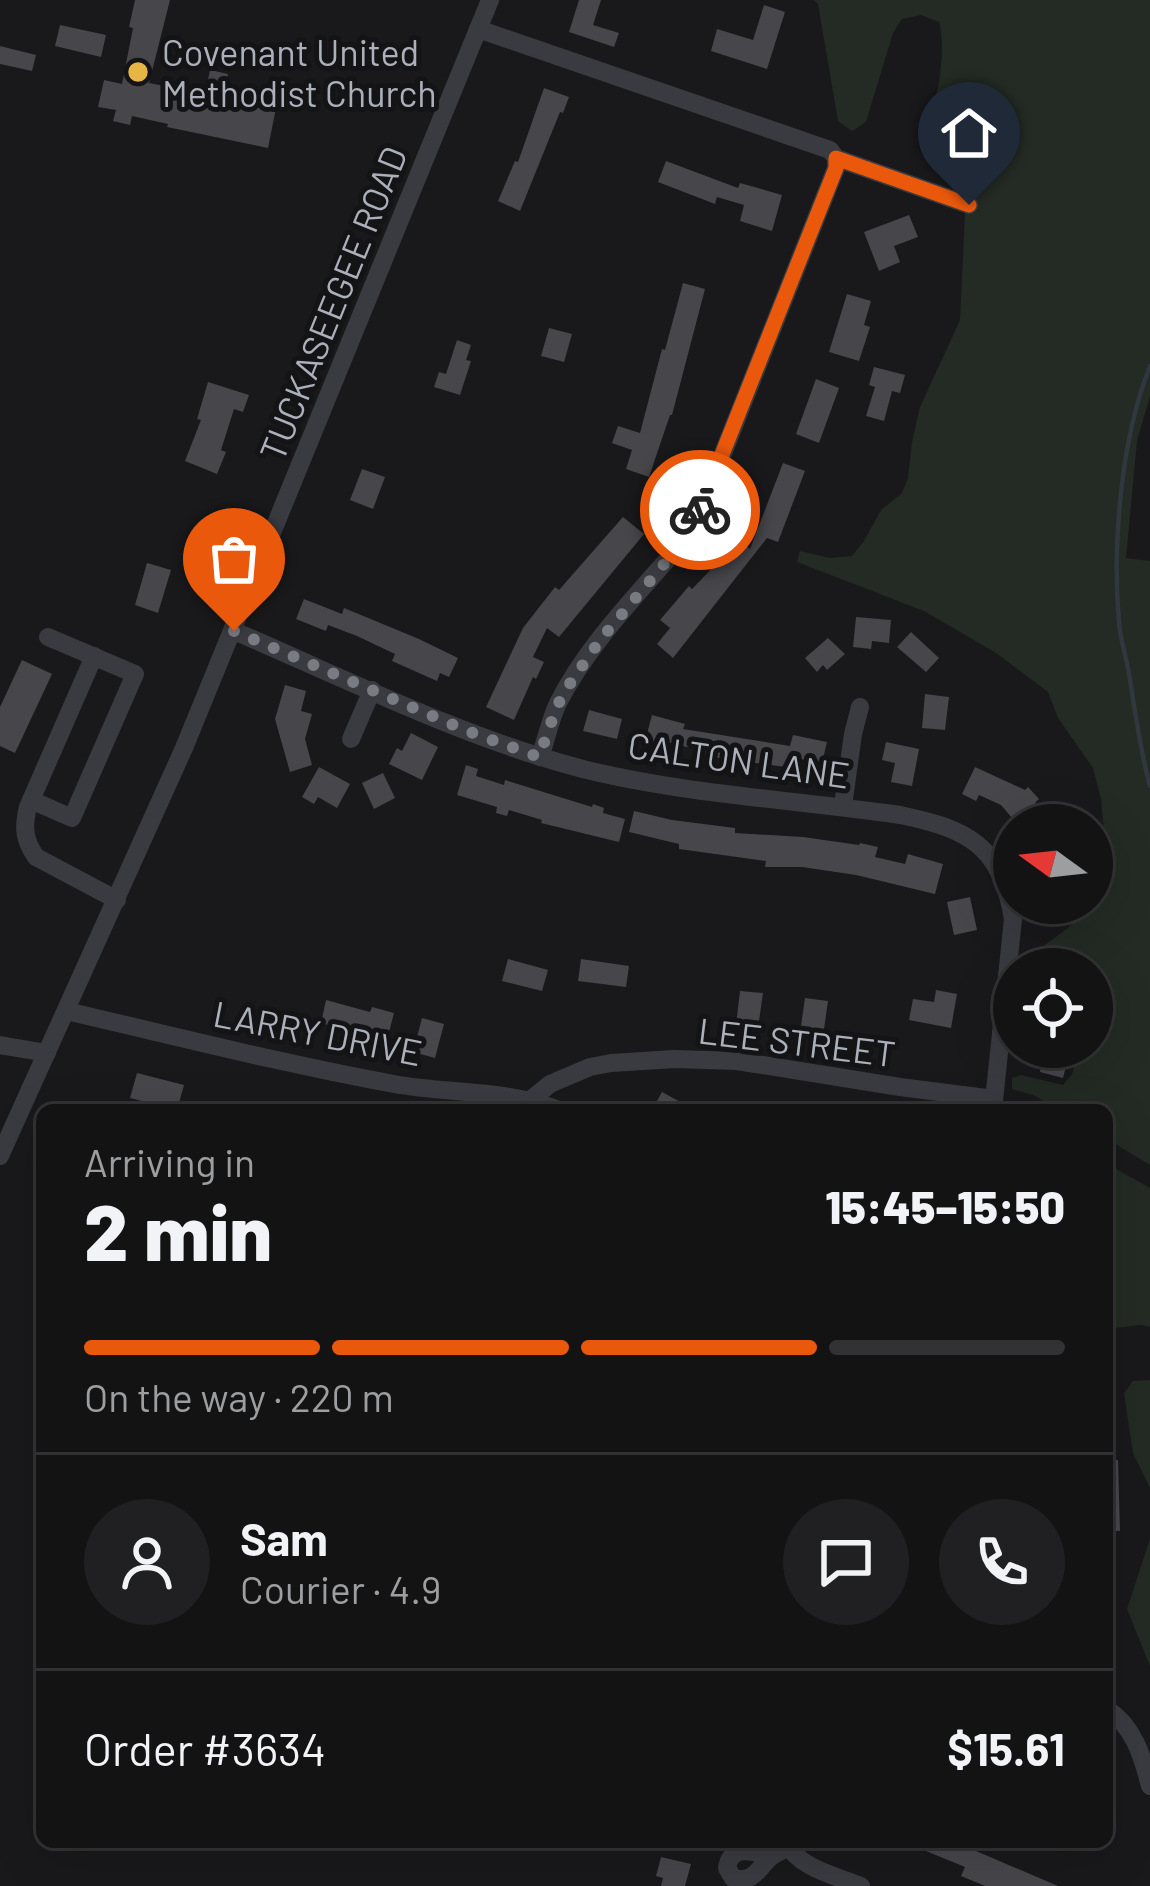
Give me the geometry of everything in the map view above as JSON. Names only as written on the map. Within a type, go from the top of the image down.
[{"type":"street","name":"TUCKASEEGEE ROAD","points":[[0,1156],[234,631],[490,0]]},
{"type":"street","points":[[478,29],[830,150],[836,158],[969,205]]},
{"type":"street","points":[[539,757],[571,682],[697,519],[836,158]]},
{"type":"street","name":"CALTON LANE","points":[[234,631],[539,757],[632,780],[900,814],[949,826],[969,837],[992,860],[1008,887],[1013,919],[993,1104]]},
{"type":"street","points":[[31,800],[72,818],[135,674],[48,637]]},
{"type":"street","points":[[94,656],[23,827],[36,857],[117,899]]},
{"type":"street","points":[[351,739],[372,690]]},
{"type":"street","points":[[843,806],[860,707]]},
{"type":"street","name":"LARRY DRIVE","points":[[66,1011],[328,1072],[539,1104]]},
{"type":"street","points":[[0,1045],[47,1053]]},
{"type":"street","name":"LEE STREET","points":[[529,1101],[550,1084],[590,1067],[674,1059],[737,1061],[993,1104]]},
{"type":"street","points":[[1113,1712],[1132,1734],[1150,1786]]},
{"type":"street","points":[[782,1849],[861,1886]]},
{"type":"shaded area","points":[[814,0],[1150,0],[1150,396],[1137,441],[1126,558],[1150,561],[1150,1165],[1113,1143],[1113,1104],[1049,1104],[1012,1089],[1012,1078],[1021,1075],[1063,1085],[1074,1068],[1113,1068],[1113,948],[1041,948],[1071,924],[1113,924],[1113,804],[1101,804],[1093,768],[1058,718],[1048,692],[996,653],[924,611],[797,562],[800,551],[830,558],[852,556],[881,510],[902,493],[920,407],[960,320],[965,215],[959,189],[927,140],[941,66],[939,22],[921,15],[902,19],[893,33],[866,122],[852,131],[838,121]]},
{"type":"shaded area","points":[[1113,1167],[1150,1188],[1150,1327],[1113,1328]]},
{"type":"shaded area","points":[[1150,1380],[1150,1488],[1133,1453],[1124,1393],[1133,1381]]},
{"type":"shaded area","points":[[1150,1539],[1150,1666],[1127,1609]]},
{"type":"building","name":"Covenant United Methodist Church","points":[[135,0],[170,0],[149,83],[205,94],[210,70],[228,74],[224,92],[277,103],[268,148],[132,116],[130,125],[113,121],[116,110],[98,107],[104,80],[122,84]]},
{"type":"building","points":[[579,0],[601,0],[593,25],[619,33],[614,47],[569,32]]},
{"type":"building","points":[[764,5],[785,12],[767,69],[711,51],[717,29],[753,40]]},
{"type":"building","points":[[60,25],[106,35],[101,57],[55,46]]},
{"type":"building","points":[[0,46],[36,55],[32,71],[0,64]]},
{"type":"building","points":[[544,88],[569,97],[520,211],[498,201],[518,162]]},
{"type":"building","points":[[666,161],[738,188],[740,183],[782,195],[772,231],[740,221],[744,205],[717,197],[715,204],[658,182]]},
{"type":"building","points":[[909,215],[918,237],[894,246],[900,262],[879,271],[864,232]]},
{"type":"building","points":[[683,283],[705,289],[672,415],[649,477],[626,469],[632,450],[612,443],[618,426],[640,433]]},
{"type":"building","points":[[847,294],[871,301],[864,325],[870,327],[859,361],[829,352]]},
{"type":"building","points":[[549,328],[572,334],[564,362],[541,356]]},
{"type":"building","points":[[457,340],[471,345],[460,395],[434,387],[439,372],[446,374]]},
{"type":"building","points":[[874,367],[905,375],[900,393],[892,391],[884,421],[866,416],[875,387],[869,385]]},
{"type":"building","points":[[816,379],[839,388],[819,443],[796,434]]},
{"type":"building","points":[[208,382],[249,395],[243,412],[234,409],[217,474],[185,461],[201,420],[197,419]]},
{"type":"building","points":[[783,463],[805,471],[778,542],[767,538],[673,658],[657,644],[670,628],[660,620],[737,538],[750,549]]},
{"type":"building","points":[[362,469],[385,477],[373,509],[350,500]]},
{"type":"building","points":[[623,517],[644,534],[559,637],[547,628],[533,657],[544,662],[514,720],[486,707],[523,628],[555,587],[559,590]]},
{"type":"building","points":[[147,563],[171,570],[158,613],[135,605]]},
{"type":"building","points":[[304,599],[342,614],[344,608],[458,658],[449,677],[440,673],[437,681],[392,661],[395,654],[357,636],[296,619]]},
{"type":"building","points":[[856,617],[891,620],[889,643],[872,641],[871,649],[853,647]]},
{"type":"building","points":[[911,632],[939,658],[926,672],[897,647]]},
{"type":"building","points":[[828,638],[845,654],[827,670],[823,665],[817,672],[805,658]]},
{"type":"building","points":[[22,660],[52,674],[15,753],[0,746],[0,707]]},
{"type":"building","points":[[285,685],[306,691],[301,711],[312,714],[305,739],[312,765],[290,772],[275,719]]},
{"type":"building","points":[[925,694],[949,697],[945,730],[922,728]]},
{"type":"building","points":[[589,710],[622,719],[617,739],[583,731]]},
{"type":"building","points":[[652,715],[685,724],[683,729],[790,746],[793,735],[827,742],[822,763],[801,759],[800,769],[697,755],[698,750],[659,740],[656,749],[644,745]]},
{"type":"building","points":[[411,733],[438,747],[422,780],[389,764]]},
{"type":"building","points":[[886,742],[919,749],[912,786],[891,782],[895,763],[882,760]]},
{"type":"building","points":[[466,765],[478,769],[476,776],[504,785],[505,780],[604,808],[603,813],[625,819],[619,842],[509,810],[507,816],[496,813],[497,807],[457,795]]},
{"type":"building","points":[[319,767],[350,784],[337,808],[318,797],[314,804],[302,797]]},
{"type":"building","points":[[975,767],[1025,790],[1028,787],[1039,799],[1036,804],[999,804],[962,794]]},
{"type":"building","points":[[383,773],[395,798],[374,809],[362,783]]},
{"type":"building","points":[[634,811],[735,828],[735,833],[860,843],[878,847],[875,857],[905,864],[908,854],[943,864],[935,894],[856,875],[765,867],[766,861],[679,849],[679,844],[629,832]]},
{"type":"building","points":[[970,897],[977,930],[954,935],[947,902]]},
{"type":"building","points":[[508,959],[548,970],[542,991],[502,981]]},
{"type":"building","points":[[581,959],[629,966],[626,987],[578,981]]},
{"type":"building","points":[[936,990],[957,994],[951,1028],[909,1020],[913,999],[934,1002]]},
{"type":"building","points":[[740,991],[763,993],[758,1028],[736,1025]]},
{"type":"building","points":[[805,998],[828,1001],[823,1036],[800,1033]]},
{"type":"building","points":[[326,1000],[394,1013],[388,1036],[321,1023]]},
{"type":"building","points":[[422,1018],[444,1024],[435,1058],[413,1052]]},
{"type":"building","points":[[1041,1068],[1066,1068],[1063,1078],[1040,1072]]},
{"type":"building","points":[[137,1073],[184,1085],[179,1104],[130,1098]]},
{"type":"building","points":[[662,1092],[684,1104],[655,1104]]},
{"type":"building","points":[[1113,1460],[1118,1460],[1120,1531],[1113,1531]]},
{"type":"building","points":[[919,1848],[969,1848],[1058,1886],[985,1886],[961,1876],[965,1867]]},
{"type":"building","points":[[661,1857],[691,1864],[685,1886],[661,1886],[663,1878],[656,1876]]},
{"type":"waterway","points":[[1150,366],[1126,459],[1117,559],[1120,634],[1150,786]]},
{"type":"way so far","points":[[234,631],[539,757],[571,682],[686,538],[700,510]]},
{"type":"place","name":"Covenant United Methodist Church","points":[[138,72]]},
{"type":"route","points":[[700,510],[836,168],[836,158],[969,205]]}]
